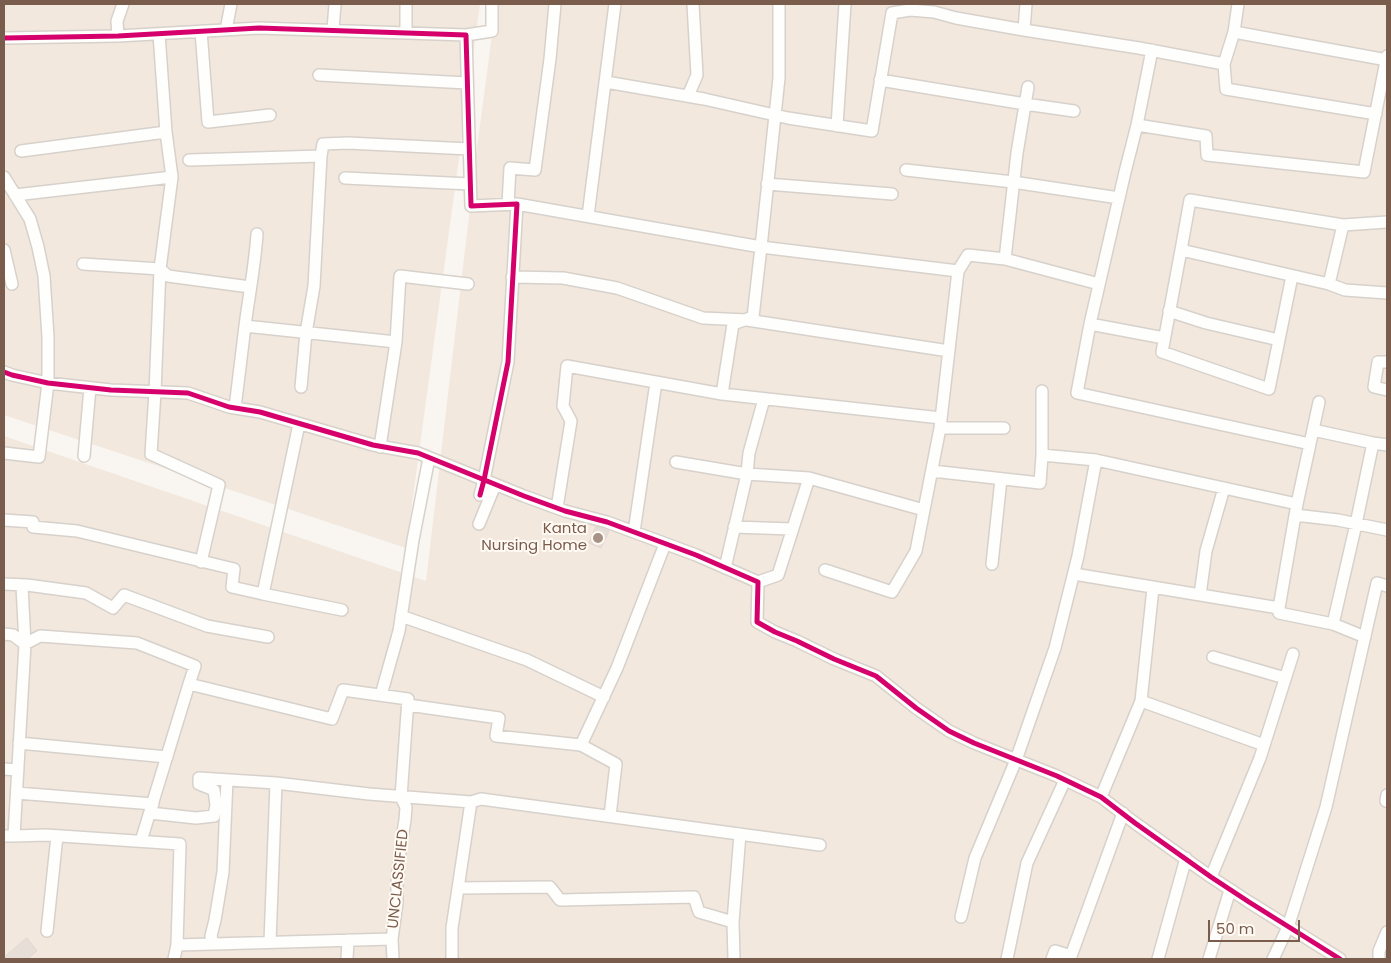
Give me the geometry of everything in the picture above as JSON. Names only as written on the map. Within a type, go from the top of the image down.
[{"type":"street","points":[[118,36],[117,21],[123,4]]},
{"type":"street","points":[[226,30],[231,4]]},
{"type":"street","points":[[333,30],[335,4]]},
{"type":"street","points":[[406,4],[406,33]]},
{"type":"street","points":[[4,38],[118,36],[259,28],[466,35],[492,31],[492,4]]},
{"type":"street","points":[[479,524],[490,483],[508,362],[512,277],[510,168],[535,170],[550,59],[555,4]]},
{"type":"street","points":[[588,216],[615,4]]},
{"type":"street","points":[[688,96],[696,75],[694,4]]},
{"type":"street","points":[[722,394],[733,324],[753,317],[779,78],[779,4]]},
{"type":"street","points":[[837,126],[845,4]]},
{"type":"street","points":[[1024,30],[1026,4]]},
{"type":"street","points":[[1238,4],[1234,32],[1224,64],[1226,89],[1376,114]]},
{"type":"street","points":[[606,82],[688,96],[788,118],[872,131],[892,13],[910,10],[934,12],[956,18],[1152,50],[1224,64]]},
{"type":"street","points":[[201,31],[208,122],[270,115]]},
{"type":"street","points":[[1137,125],[1206,136],[1207,155],[1364,172],[1387,58],[1234,32]]},
{"type":"street","points":[[159,34],[166,132],[172,177],[160,269],[151,454],[219,485],[201,562]]},
{"type":"street","points":[[466,35],[470,206],[512,204],[761,247],[958,271]]},
{"type":"street","points":[[1152,50],[1137,125],[1090,324],[1077,393],[1310,444]]},
{"type":"street","points":[[319,75],[467,83]]},
{"type":"street","points":[[880,80],[1074,111]]},
{"type":"street","points":[[1004,260],[1016,153],[1028,87]]},
{"type":"street","points":[[21,150],[166,132]]},
{"type":"street","points":[[301,387],[306,333],[314,286],[323,144],[340,143],[469,150]]},
{"type":"street","points":[[189,160],[322,156]]},
{"type":"street","points":[[906,170],[1013,182],[1119,198]]},
{"type":"street","points":[[4,177],[30,220],[38,247],[44,276],[48,337],[48,383],[39,457],[4,454]]},
{"type":"street","points":[[15,195],[172,177]]},
{"type":"street","points":[[345,178],[470,184]]},
{"type":"street","points":[[767,184],[892,194]]},
{"type":"street","points":[[1292,276],[1269,389],[1162,352],[1190,200],[1343,225],[1387,222]]},
{"type":"street","points":[[1328,284],[1343,225]]},
{"type":"street","points":[[236,408],[250,287],[255,264],[257,234]]},
{"type":"street","points":[[4,250],[12,284]]},
{"type":"street","points":[[1180,250],[1328,284],[1344,290],[1387,293]]},
{"type":"street","points":[[825,570],[892,592],[916,551],[940,423],[958,271],[968,256],[1004,260],[1099,284]]},
{"type":"street","points":[[84,264],[160,269],[168,276],[250,287]]},
{"type":"street","points":[[380,446],[396,342],[400,276],[468,284]]},
{"type":"street","points":[[512,277],[563,278],[617,288],[703,318],[747,320],[949,351]]},
{"type":"street","points":[[1169,311],[1206,323],[1279,340]]},
{"type":"street","points":[[1090,324],[1164,338]]},
{"type":"street","points":[[245,326],[396,342]]},
{"type":"street","points":[[1387,362],[1378,362],[1374,387],[1387,390]]},
{"type":"street","points":[[557,508],[571,421],[563,406],[568,366],[722,394],[940,423],[1004,428]]},
{"type":"street","points":[[4,372],[12,376],[48,383],[90,388],[188,393],[228,407],[260,412],[380,446],[418,453],[557,508],[607,522],[696,555],[758,582],[778,575],[809,478]]},
{"type":"street","points":[[84,456],[90,388]]},
{"type":"street","points":[[634,532],[655,389]]},
{"type":"street","points":[[932,471],[1040,483],[1042,391]]},
{"type":"street","points":[[725,568],[747,474],[748,453],[764,399]]},
{"type":"street","points":[[1074,574],[1280,608],[1296,510],[1319,402]]},
{"type":"street","points":[[263,594],[299,424]]},
{"type":"street","points":[[1313,430],[1373,444],[1387,445]]},
{"type":"street","points":[[1333,624],[1373,444]]},
{"type":"street","points":[[1042,455],[1096,460],[1224,488],[1296,510],[1387,530]]},
{"type":"street","points":[[381,695],[399,631],[413,540],[429,458]]},
{"type":"street","points":[[961,917],[975,858],[1016,760],[1055,648],[1078,556],[1096,460]]},
{"type":"street","points":[[676,462],[747,474],[809,478],[924,510]]},
{"type":"street","points":[[992,564],[1001,479]]},
{"type":"street","points":[[480,495],[490,483]]},
{"type":"street","points":[[1200,595],[1206,551],[1224,488]]},
{"type":"street","points":[[4,520],[33,522],[33,527],[77,531],[234,569],[232,586],[342,610]]},
{"type":"street","points":[[734,527],[792,530]]},
{"type":"street","points":[[581,745],[617,668],[665,544]]},
{"type":"street","points":[[758,582],[757,622],[775,632],[876,676],[949,731],[1066,780],[1101,797],[1122,814],[1230,890],[1340,959]]},
{"type":"street","points":[[1273,959],[1288,926],[1326,807],[1377,583],[1387,586]]},
{"type":"street","points":[[4,584],[27,585],[86,593],[113,608],[124,595],[207,626],[268,637]]},
{"type":"street","points":[[22,586],[25,644],[17,793],[9,836],[57,836],[180,844],[177,945],[174,959]]},
{"type":"street","points":[[1101,797],[1141,701],[1154,588]]},
{"type":"street","points":[[1279,613],[1333,624],[1365,637]]},
{"type":"street","points":[[401,616],[527,660],[604,697]]},
{"type":"street","points":[[4,634],[13,635],[25,644]]},
{"type":"street","points":[[25,644],[40,636],[137,643],[195,666],[141,841]]},
{"type":"street","points":[[1211,877],[1260,758],[1293,654]]},
{"type":"street","points":[[1214,657],[1286,678]]},
{"type":"street","points":[[190,684],[332,719],[343,690],[408,699],[401,797]]},
{"type":"street","points":[[1141,701],[1264,745]]},
{"type":"street","points":[[408,705],[499,718],[496,736],[581,745],[616,764],[610,816]]},
{"type":"street","points":[[19,743],[167,756]]},
{"type":"street","points":[[4,769],[18,770]]},
{"type":"street","points":[[17,793],[151,809],[196,818],[214,816],[216,805],[214,790],[199,784],[199,778],[276,783],[401,797],[471,802],[481,799],[820,845]]},
{"type":"street","points":[[212,944],[211,936],[223,872],[227,780]]},
{"type":"street","points":[[1006,959],[1027,863],[1066,780]]},
{"type":"street","points":[[270,942],[276,783]]},
{"type":"street","name":"UNCLASSIFIED","points":[[393,959],[392,939],[398,903],[397,883],[400,851],[406,820],[406,807],[401,797]]},
{"type":"street","points":[[452,959],[452,928],[471,802]]},
{"type":"street","points":[[1052,959],[1055,951],[1070,956],[1122,814]]},
{"type":"street","points":[[734,959],[733,922],[740,834]]},
{"type":"street","points":[[47,931],[57,836]]},
{"type":"street","points":[[1158,959],[1186,858]]},
{"type":"street","points":[[458,888],[550,887],[560,900],[694,897],[699,912],[733,922]]},
{"type":"street","points":[[1208,959],[1230,890]]},
{"type":"street","points":[[1379,959],[1379,951],[1387,932]]},
{"type":"street","points":[[177,945],[392,939]]},
{"type":"street","points":[[347,959],[348,940]]},
{"type":"shaded area","points":[[4,4],[480,4],[406,548],[4,415]]},
{"type":"shaded area","points":[[496,4],[1387,4],[1387,959],[4,959],[4,436],[426,581],[477,148]]},
{"type":"building","points":[[596,527],[609,531],[601,548],[589,543]]},
{"type":"building","points":[[27,938],[37,951],[27,959],[4,959],[4,958]]},
{"type":"cycle path","points":[[4,38],[118,36],[259,28],[466,35],[471,206],[517,204],[508,362],[480,495]]},
{"type":"cycle path","points":[[4,372],[48,383],[111,390],[188,393],[229,407],[260,412],[373,445],[418,453],[524,496],[565,511],[607,522],[696,555],[758,582],[757,622],[834,659],[876,676],[949,731],[1057,776],[1101,797],[1211,877],[1340,959]]},
{"type":"place","name":"Kanta Nursing Home","points":[[598,538]]}]
